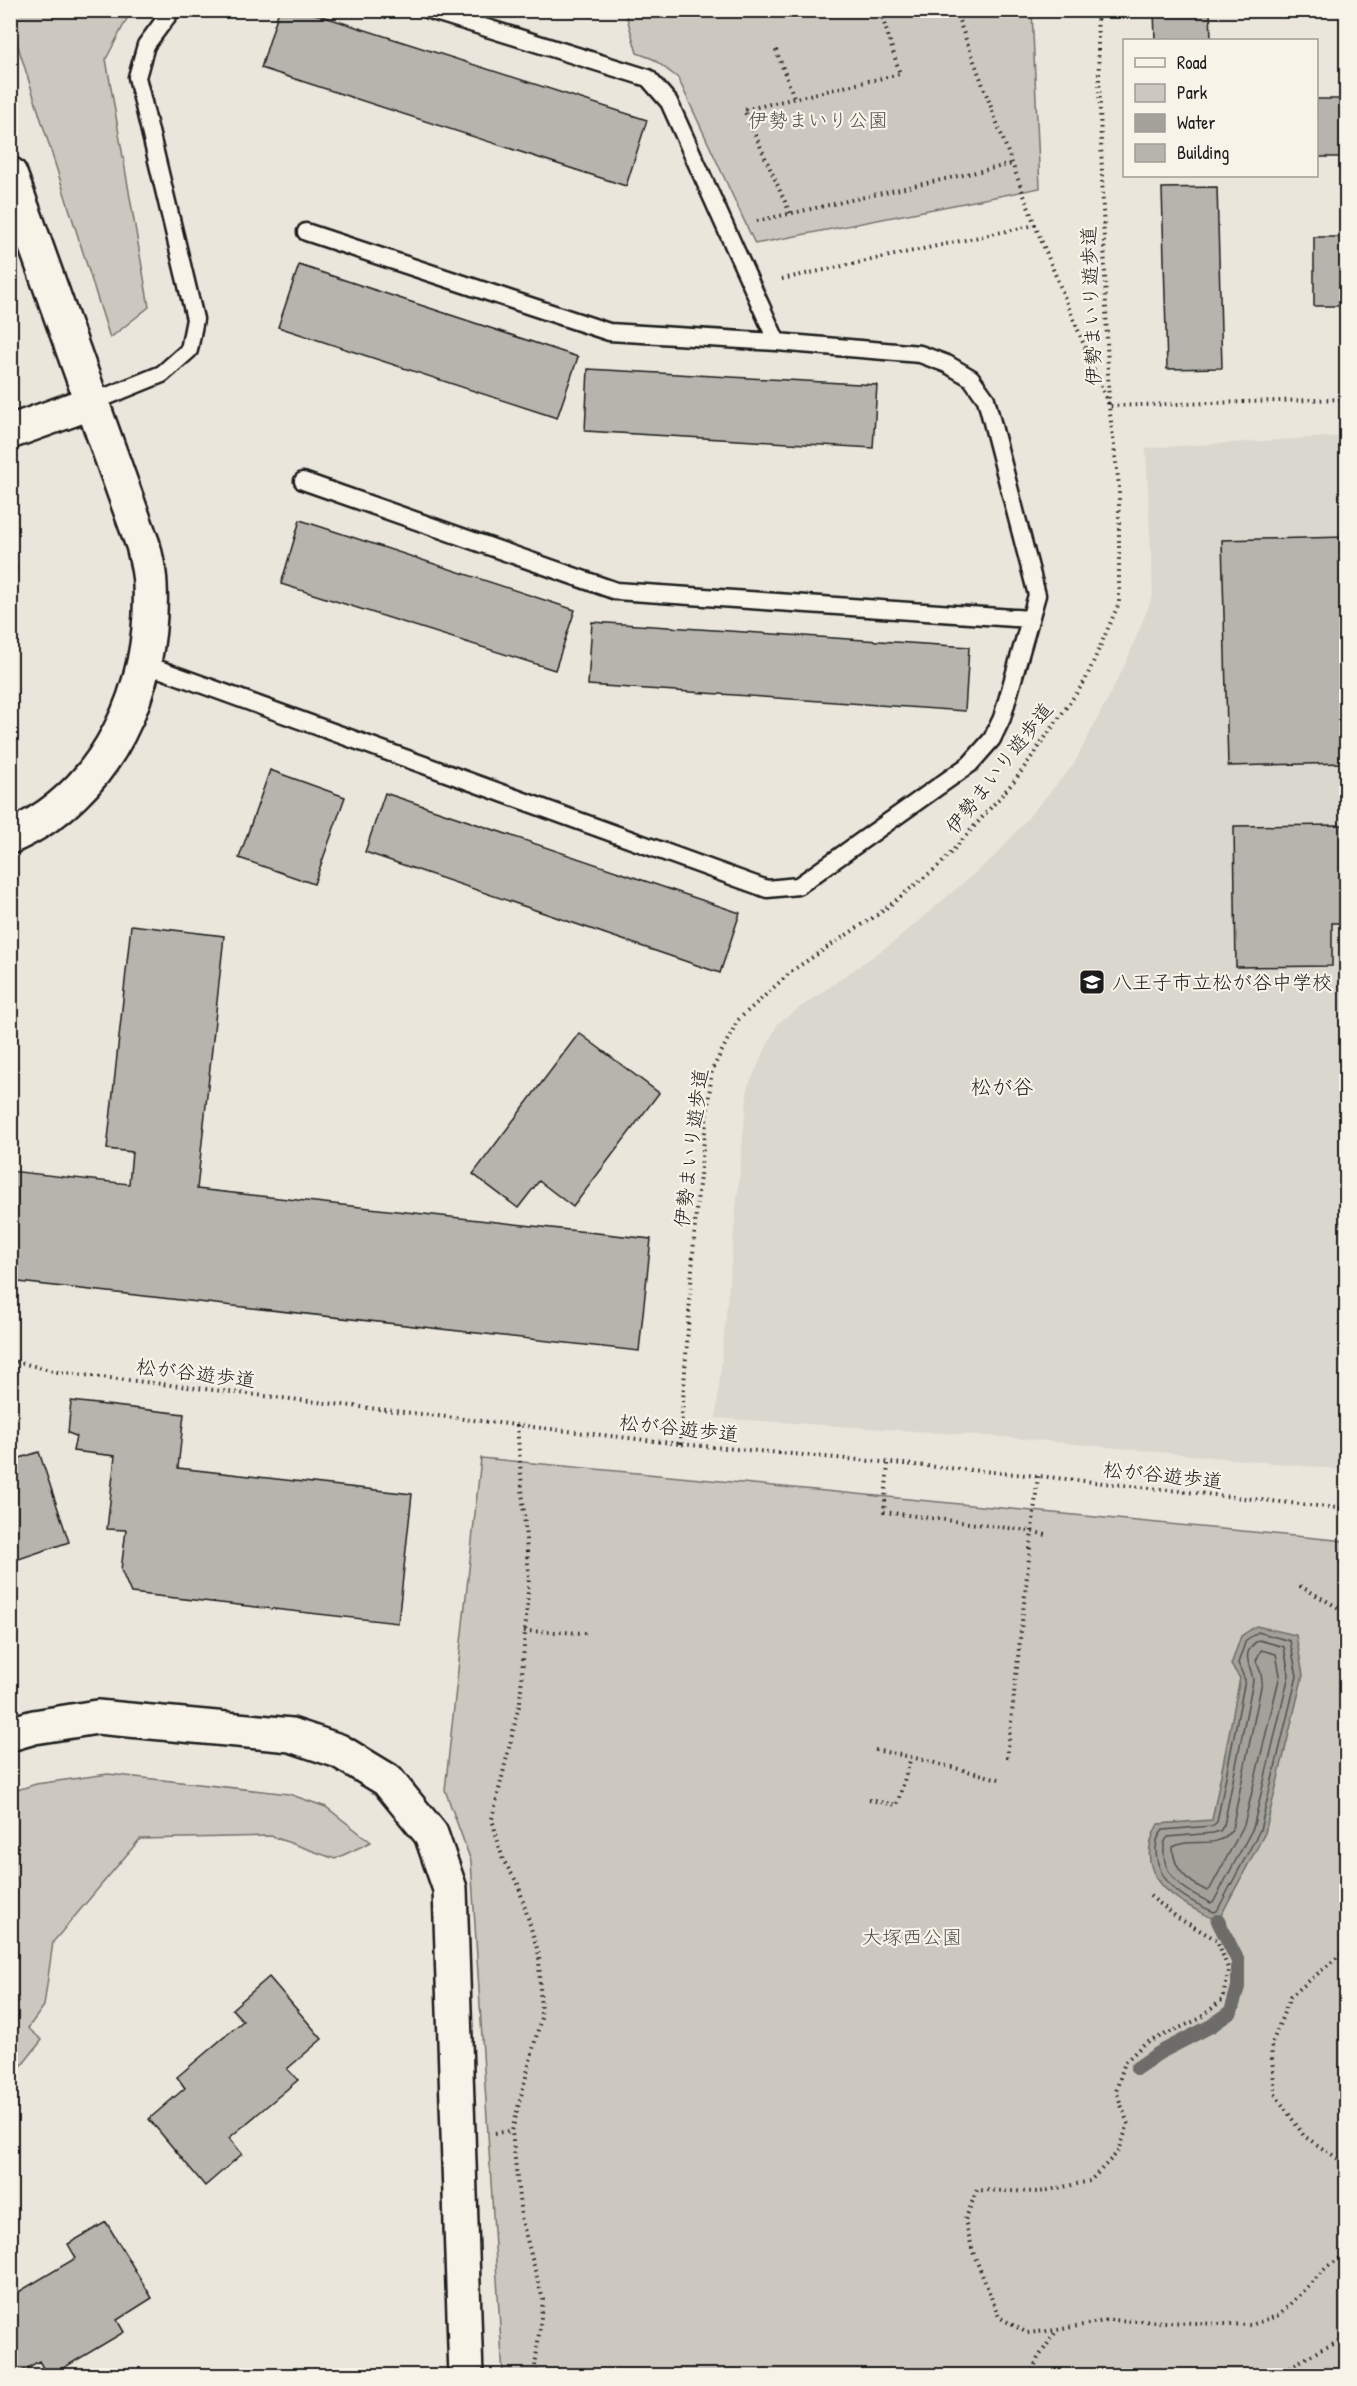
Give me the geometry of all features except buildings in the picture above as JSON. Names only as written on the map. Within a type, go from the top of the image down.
[{"type":"street","points":[[10,174],[143,545],[150,583],[150,626],[145,664],[134,704],[118,736],[86,783],[52,813],[10,837]]},
{"type":"street","points":[[10,432],[93,402]]},
{"type":"street","points":[[10,1734],[34,1727],[97,1717],[291,1735],[339,1751],[387,1780],[431,1834],[450,1889],[466,2376]]},
{"type":"lane","points":[[93,402],[162,374],[189,350],[195,319],[137,77],[146,45],[172,10]]},
{"type":"lane","points":[[429,10],[648,78],[669,102],[777,342]]},
{"type":"lane","points":[[145,664],[767,890],[798,886],[970,764],[992,739],[1002,718],[1037,595],[986,399],[971,378],[947,364],[920,354],[777,342],[609,332],[306,232]]},
{"type":"lane","points":[[303,481],[616,591],[1030,618]]},
{"type":"path","points":[[790,213],[744,110],[900,74],[880,10]]},
{"type":"path","points":[[955,10],[1035,225],[1109,406],[1347,399]]},
{"type":"path","name":"伊勢まいり遊歩道","points":[[680,1444],[696,1211],[712,1070],[738,1020],[793,970],[880,913],[941,864],[1016,778],[1085,681],[1119,603],[1119,486],[1109,406],[1097,10]]},
{"type":"path","points":[[776,50],[795,100]]},
{"type":"path","points":[[751,223],[1012,164]]},
{"type":"path","points":[[752,285],[1035,225]]},
{"type":"path","name":"松が谷遊歩道","points":[[10,1360],[58,1372],[680,1444],[1038,1476],[1347,1509]]},
{"type":"path","points":[[517,1425],[529,1577],[520,1702],[492,1819],[503,1860],[518,1884],[539,1955],[541,2018],[512,2131],[521,2217],[543,2300],[535,2367],[538,2376]]},
{"type":"path","points":[[888,1464],[884,1512],[1031,1531],[1050,1536]]},
{"type":"path","points":[[1007,1758],[1038,1476]]},
{"type":"path","points":[[1300,1586],[1347,1612]]},
{"type":"path","points":[[524,1631],[588,1633]]},
{"type":"path","points":[[875,1750],[1003,1780]]},
{"type":"path","points":[[869,1800],[897,1805],[912,1757]]},
{"type":"path","points":[[1149,1896],[1178,1918],[1217,1940],[1229,1971],[1222,2001],[1199,2019],[1144,2044],[1125,2062],[1116,2091],[1128,2124],[1119,2151],[1090,2181],[1040,2192],[977,2190],[965,2220],[973,2252],[999,2317],[1027,2333],[1109,2320],[1251,2325],[1279,2315],[1328,2266],[1347,2255]]},
{"type":"path","points":[[1347,1950],[1290,1997],[1271,2046],[1275,2094],[1304,2136],[1347,2164]]},
{"type":"path","points":[[491,2133],[512,2131]]},
{"type":"path","points":[[1030,2376],[1038,2358],[1057,2330]]},
{"type":"path","points":[[1274,2376],[1322,2349],[1347,2339]]},
{"type":"shaded area","name":"八王子市立松が谷中学校","points":[[1346,436],[1346,1470],[1003,1437],[716,1418],[748,1086],[778,1023],[895,941],[997,854],[1074,764],[1125,665],[1153,595],[1146,448]]},
{"type":"green space","points":[[10,11],[131,11],[106,59],[149,307],[110,338],[11,24]]},
{"type":"green space","name":"伊勢まいり公園","points":[[625,11],[1032,11],[1040,188],[755,244],[678,78],[653,59],[637,53]]},
{"type":"green space","name":"大塚西公園","points":[[481,1458],[1346,1541],[1346,2375],[503,2375],[471,1861],[445,1790]]},
{"type":"green space","points":[[108,1774],[289,1794],[326,1807],[371,1842],[335,1859],[271,1836],[140,1839],[53,1942],[44,2006],[28,2028],[42,2040],[11,2079],[11,1792],[36,1784]]},
{"type":"water","points":[[1256,1626],[1296,1635],[1303,1675],[1265,1833],[1218,1921],[1174,1896],[1162,1885],[1154,1873],[1150,1859],[1151,1843],[1158,1824],[1212,1820],[1240,1678],[1231,1665],[1241,1636]]},
{"type":"waterway","points":[[1137,2068],[1231,2012],[1238,1987],[1238,1961],[1218,1921]]},
{"type":"place","name":"八王子市立松が谷中学校","points":[[1092,982]]},
{"type":"district","name":"松が谷","points":[[1002,1087]]}]
